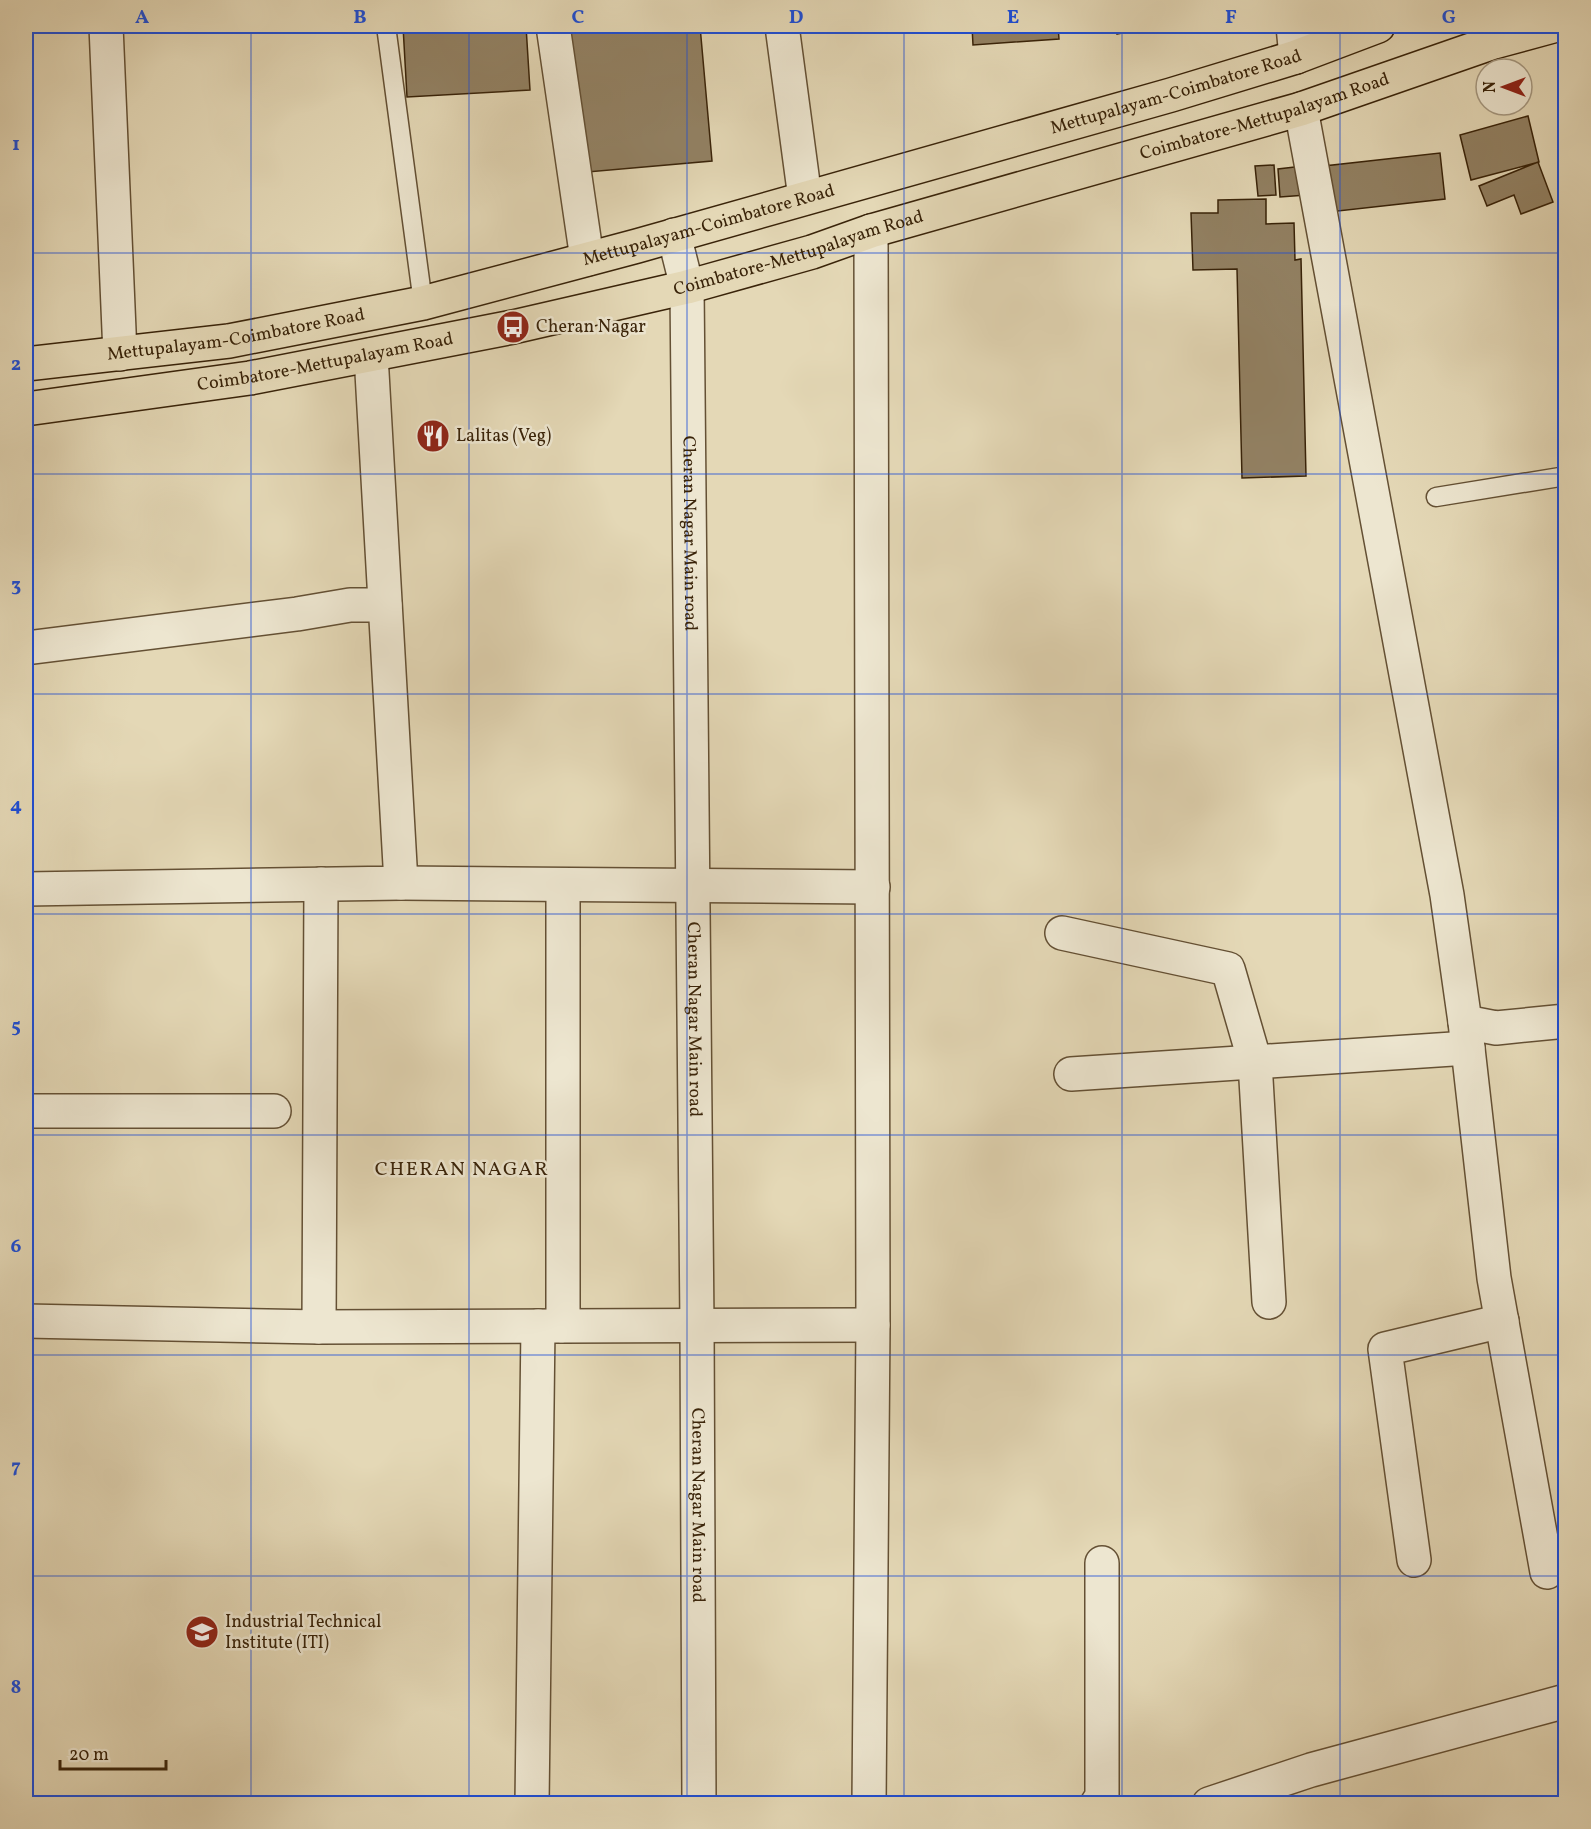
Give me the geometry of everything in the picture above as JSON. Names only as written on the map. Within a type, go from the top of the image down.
[{"type":"highway","name":"Mettupalayam-Coimbatore Road","points":[[26,363],[229,341],[423,303],[1160,98],[1294,41],[1378,26]]},
{"type":"highway","name":"Coimbatore-Mettupalayam Road","points":[[26,409],[250,378],[531,323],[687,287],[812,252],[872,231],[1301,109],[1494,42],[1553,26]]},
{"type":"street","points":[[106,26],[120,354]]},
{"type":"street","points":[[553,26],[587,259]]},
{"type":"street","points":[[782,26],[805,198]]},
{"type":"street","points":[[1301,109],[1447,894],[1494,1278],[1547,1572]]},
{"type":"street","points":[[869,1803],[873,1325],[872,231]]},
{"type":"street","name":"Cheran Nagar Main road","points":[[674,235],[687,287],[699,1803]]},
{"type":"street","points":[[371,355],[401,883]]},
{"type":"street","points":[[26,648],[297,614],[350,605],[385,605]]},
{"type":"street","points":[[26,889],[401,883],[873,887]]},
{"type":"street","points":[[319,1327],[321,884]]},
{"type":"street","points":[[532,1803],[550,1326],[563,885]]},
{"type":"street","points":[[1062,933],[1228,969],[1255,1062],[1269,1302]]},
{"type":"street","points":[[1071,1074],[1255,1062],[1466,1035],[1496,1028],[1566,1021]]},
{"type":"street","points":[[26,1111],[274,1111]]},
{"type":"street","points":[[26,1321],[319,1327],[873,1325]]},
{"type":"street","points":[[1414,1560],[1385,1349],[1502,1321]]},
{"type":"street","points":[[1097,1803],[1102,1796],[1102,1563]]},
{"type":"street","points":[[1209,1803],[1311,1770],[1566,1701]]},
{"type":"lane","points":[[386,26],[423,303]]},
{"type":"lane","points":[[1436,497],[1566,476]]},
{"type":"building","points":[[403,26],[526,26],[530,90],[407,97]]},
{"type":"building","points":[[562,26],[700,26],[712,161],[576,173]]},
{"type":"building","points":[[972,26],[1058,26],[1059,39],[973,45]]},
{"type":"building","points":[[1115,26],[1154,26],[1117,34]]},
{"type":"building","points":[[1528,117],[1539,162],[1471,180],[1460,135]]},
{"type":"building","points":[[1440,153],[1445,199],[1329,212],[1324,166]]},
{"type":"building","points":[[1538,162],[1553,202],[1521,214],[1514,195],[1487,206],[1479,186]]},
{"type":"building","points":[[1274,165],[1276,195],[1258,196],[1255,166]]},
{"type":"building","points":[[1303,166],[1306,195],[1280,197],[1278,169]]},
{"type":"building","points":[[1266,199],[1266,224],[1294,223],[1295,260],[1301,259],[1306,476],[1242,478],[1237,269],[1193,270],[1191,213],[1218,213],[1218,200]]},
{"type":"place","name":"Cheran Nagar","points":[[513,327]]},
{"type":"place","name":"Lalitas (Veg)","points":[[433,436]]},
{"type":"place","name":"Industrial Technical Institute (ITI)","points":[[202,1632]]},
{"type":"district","name":"CHERAN NAGAR","points":[[462,1170]]}]
